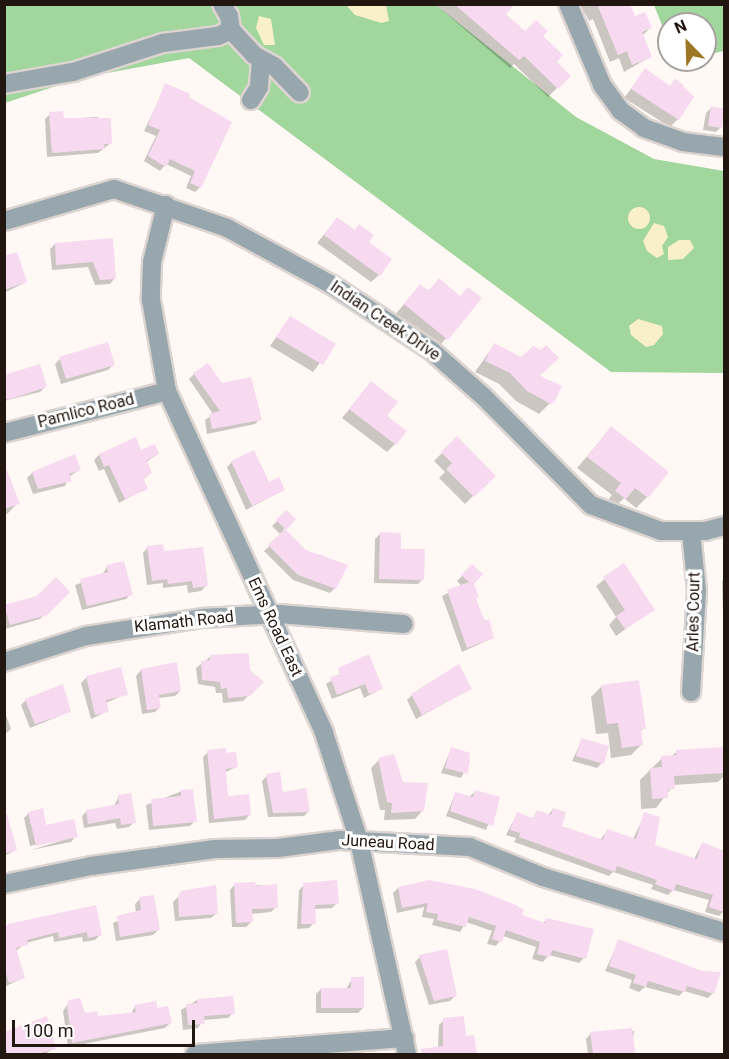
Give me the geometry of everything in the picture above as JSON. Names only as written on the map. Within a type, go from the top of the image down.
[{"type":"street","points":[[222,4],[229,16],[231,30],[261,61],[274,66],[300,93]]},
{"type":"street","points":[[568,4],[602,85],[621,111],[644,128],[683,142],[724,147]]},
{"type":"street","points":[[4,84],[73,72],[163,43],[218,36],[231,30]]},
{"type":"street","points":[[251,100],[259,87],[261,61]]},
{"type":"street","name":"Indian Creek Drive","points":[[4,221],[114,189],[227,228],[276,252],[432,351],[484,397],[591,505],[637,525],[661,531],[692,532],[724,526]]},
{"type":"street","name":"Ems Road East","points":[[166,206],[153,262],[151,300],[167,391],[324,733],[359,841],[405,1046]]},
{"type":"street","name":"Pamlico Road","points":[[4,433],[167,391]]},
{"type":"street","name":"Arles Court","points":[[691,692],[697,600],[692,532]]},
{"type":"street","name":"Klamath Road","points":[[4,662],[114,631],[202,618],[269,614],[404,624]]},
{"type":"street","name":"Juneau Road","points":[[4,884],[91,866],[215,849],[359,841],[470,847],[543,877],[724,932]]},
{"type":"street","points":[[195,1054],[405,1046]]},
{"type":"green space","points":[[4,5],[436,5],[576,117],[654,159],[724,171],[724,373],[611,372],[189,58],[80,78],[5,103]]},
{"type":"green space","points":[[654,5],[724,5],[724,51],[717,52],[717,12],[657,13]]},
{"type":"sand","points":[[346,5],[386,5],[389,21],[381,23],[355,15]]},
{"type":"sand","points":[[259,16],[271,19],[275,45],[264,45],[256,28]]},
{"type":"sand","points":[[639,207],[647,210],[650,218],[647,226],[639,229],[631,226],[628,218],[631,210]]},
{"type":"sand","points":[[654,223],[664,226],[668,237],[662,246],[664,254],[657,258],[647,251],[643,241]]},
{"type":"sand","points":[[679,240],[690,240],[694,248],[683,259],[668,260],[668,247]]},
{"type":"sand","points":[[638,319],[662,326],[663,334],[654,345],[646,347],[631,335],[629,326]]},
{"type":"building","points":[[454,4],[515,4],[506,14],[525,31],[536,20],[548,31],[543,36],[563,55],[557,62],[571,76],[558,89],[524,56],[519,60]]},
{"type":"building","points":[[597,4],[630,4],[635,16],[645,12],[652,28],[642,32],[652,57],[632,65],[627,51],[618,55]]},
{"type":"building","points":[[645,68],[670,86],[675,78],[694,97],[679,120],[631,89]]},
{"type":"building","points":[[165,83],[190,94],[189,97],[232,122],[201,188],[190,183],[195,171],[170,159],[166,167],[148,156],[160,130],[148,125]]},
{"type":"building","points":[[711,106],[724,109],[722,128],[708,126]]},
{"type":"building","points":[[63,111],[64,118],[111,118],[112,144],[104,144],[105,149],[52,153],[49,112]]},
{"type":"building","points":[[337,217],[355,230],[359,224],[374,235],[369,242],[392,259],[380,276],[324,235]]},
{"type":"building","points":[[113,238],[116,279],[100,280],[93,262],[56,265],[55,243]]},
{"type":"building","points":[[17,252],[27,282],[4,290],[4,256]]},
{"type":"building","points":[[439,278],[460,296],[468,287],[482,298],[448,340],[404,304],[420,284],[429,291]]},
{"type":"building","points":[[290,316],[336,344],[323,365],[276,337]]},
{"type":"building","points":[[108,342],[115,365],[66,379],[59,357]]},
{"type":"building","points":[[494,343],[521,357],[533,346],[541,350],[546,345],[559,358],[540,376],[562,386],[555,401],[551,404],[527,391],[510,373],[485,361]]},
{"type":"building","points":[[208,363],[222,383],[251,377],[262,420],[212,429],[209,414],[220,411],[193,373]]},
{"type":"building","points":[[40,364],[47,387],[8,400],[4,397],[4,375]]},
{"type":"building","points":[[371,381],[398,402],[387,416],[407,431],[396,445],[349,409]]},
{"type":"building","points":[[611,426],[669,472],[648,498],[635,488],[626,499],[615,491],[621,483],[587,457]]},
{"type":"building","points":[[457,436],[496,476],[474,497],[446,469],[452,463],[441,452]]},
{"type":"building","points":[[136,437],[141,450],[155,444],[159,454],[147,460],[152,473],[143,478],[148,489],[125,499],[109,465],[104,467],[99,454]]},
{"type":"building","points":[[254,450],[269,482],[279,477],[285,490],[252,506],[231,461]]},
{"type":"building","points":[[75,454],[81,470],[69,474],[72,481],[38,489],[32,472]]},
{"type":"building","points":[[4,463],[20,504],[4,509]]},
{"type":"building","points":[[286,510],[296,519],[286,530],[276,520]]},
{"type":"building","points":[[285,529],[306,550],[348,565],[336,589],[298,575],[268,545]]},
{"type":"building","points":[[380,532],[401,533],[401,549],[425,549],[424,580],[379,579]]},
{"type":"building","points":[[163,544],[164,551],[203,547],[208,586],[193,588],[192,581],[168,584],[167,579],[152,581],[147,546]]},
{"type":"building","points":[[124,561],[133,595],[87,606],[80,579],[108,572],[106,565]]},
{"type":"building","points":[[624,563],[655,610],[625,629],[616,616],[625,610],[603,577]]},
{"type":"building","points":[[472,564],[483,574],[474,584],[479,597],[476,598],[484,621],[489,619],[494,638],[467,648],[447,590],[469,582],[461,575]]},
{"type":"building","points":[[56,577],[70,592],[47,615],[10,625],[4,605],[37,596]]},
{"type":"building","points":[[249,653],[250,670],[264,682],[250,696],[228,698],[227,688],[221,689],[220,682],[202,680],[201,661],[210,660],[210,655]]},
{"type":"building","points":[[369,654],[383,689],[369,694],[365,684],[337,695],[330,677],[340,674],[338,668]]},
{"type":"building","points":[[177,662],[181,691],[159,695],[161,708],[147,710],[141,669]]},
{"type":"building","points":[[459,664],[472,689],[422,715],[411,694]]},
{"type":"building","points":[[121,667],[128,695],[106,700],[109,712],[95,715],[86,676]]},
{"type":"building","points":[[639,680],[646,729],[641,729],[643,745],[622,748],[618,723],[607,724],[601,685]]},
{"type":"building","points":[[63,684],[71,712],[35,724],[25,699]]},
{"type":"building","points":[[581,738],[609,746],[604,764],[576,756]]},
{"type":"building","points":[[451,747],[470,753],[468,774],[445,768]]},
{"type":"building","points":[[724,747],[724,773],[674,776],[675,789],[668,790],[668,798],[652,799],[650,768],[662,767],[661,756],[676,755],[676,750]]},
{"type":"building","points":[[226,748],[226,753],[236,752],[238,767],[226,769],[228,796],[249,794],[251,815],[214,819],[207,750]]},
{"type":"building","points":[[394,754],[403,782],[428,783],[424,811],[391,813],[392,803],[387,802],[378,758]]},
{"type":"building","points":[[280,772],[283,792],[306,788],[310,812],[273,813],[266,774]]},
{"type":"building","points":[[193,789],[197,822],[153,826],[151,799],[181,796],[181,790]]},
{"type":"building","points":[[475,790],[500,797],[493,826],[450,811],[455,792],[473,797]]},
{"type":"building","points":[[131,793],[136,823],[121,825],[120,818],[88,824],[86,810],[119,804],[118,795]]},
{"type":"building","points":[[43,808],[46,825],[74,819],[78,837],[36,846],[28,812]]},
{"type":"building","points":[[553,808],[566,812],[562,826],[603,840],[607,829],[636,839],[644,812],[660,817],[655,845],[697,859],[702,842],[724,851],[724,912],[709,907],[713,895],[676,884],[674,891],[655,884],[657,880],[617,866],[615,872],[519,837],[520,833],[510,830],[517,812],[533,818],[537,810],[551,815]]},
{"type":"building","points":[[7,814],[17,850],[4,854],[4,815]]},
{"type":"building","points":[[337,880],[339,904],[315,905],[316,924],[301,924],[303,883]]},
{"type":"building","points":[[429,880],[475,889],[516,905],[524,910],[522,915],[545,923],[546,918],[594,929],[586,959],[552,950],[550,957],[537,954],[540,942],[506,930],[502,942],[492,939],[496,926],[469,917],[466,927],[437,920],[438,914],[426,912],[428,903],[402,908],[398,887]]},
{"type":"building","points":[[255,882],[256,886],[277,884],[278,908],[252,909],[253,922],[236,923],[234,883]]},
{"type":"building","points":[[216,885],[218,914],[179,917],[178,896],[181,891]]},
{"type":"building","points":[[154,895],[160,930],[120,937],[117,916],[141,910],[139,897]]},
{"type":"building","points":[[96,905],[102,935],[88,938],[87,932],[59,938],[58,932],[27,940],[28,945],[16,948],[25,978],[9,983],[4,967],[4,928],[8,924]]},
{"type":"building","points":[[618,939],[702,971],[721,972],[714,994],[687,986],[685,992],[648,981],[646,987],[633,983],[636,975],[609,966]]},
{"type":"building","points":[[447,949],[457,996],[434,1001],[419,955]]},
{"type":"building","points":[[351,977],[364,977],[364,1008],[321,1008],[321,988],[351,988]]},
{"type":"building","points":[[233,996],[235,1014],[204,1016],[205,1024],[188,1025],[186,1004],[197,1003],[197,999]]},
{"type":"building","points":[[80,998],[85,1013],[97,1011],[98,1016],[136,1012],[134,1005],[156,1001],[157,1008],[168,1006],[172,1023],[72,1043],[67,1005],[69,1000]]},
{"type":"building","points":[[47,1016],[56,1049],[36,1054],[7,1054],[4,1032]]},
{"type":"building","points":[[464,1016],[466,1036],[474,1035],[477,1054],[422,1054],[421,1049],[443,1046],[443,1018]]},
{"type":"building","points":[[632,1028],[635,1053],[593,1054],[590,1032]]}]
